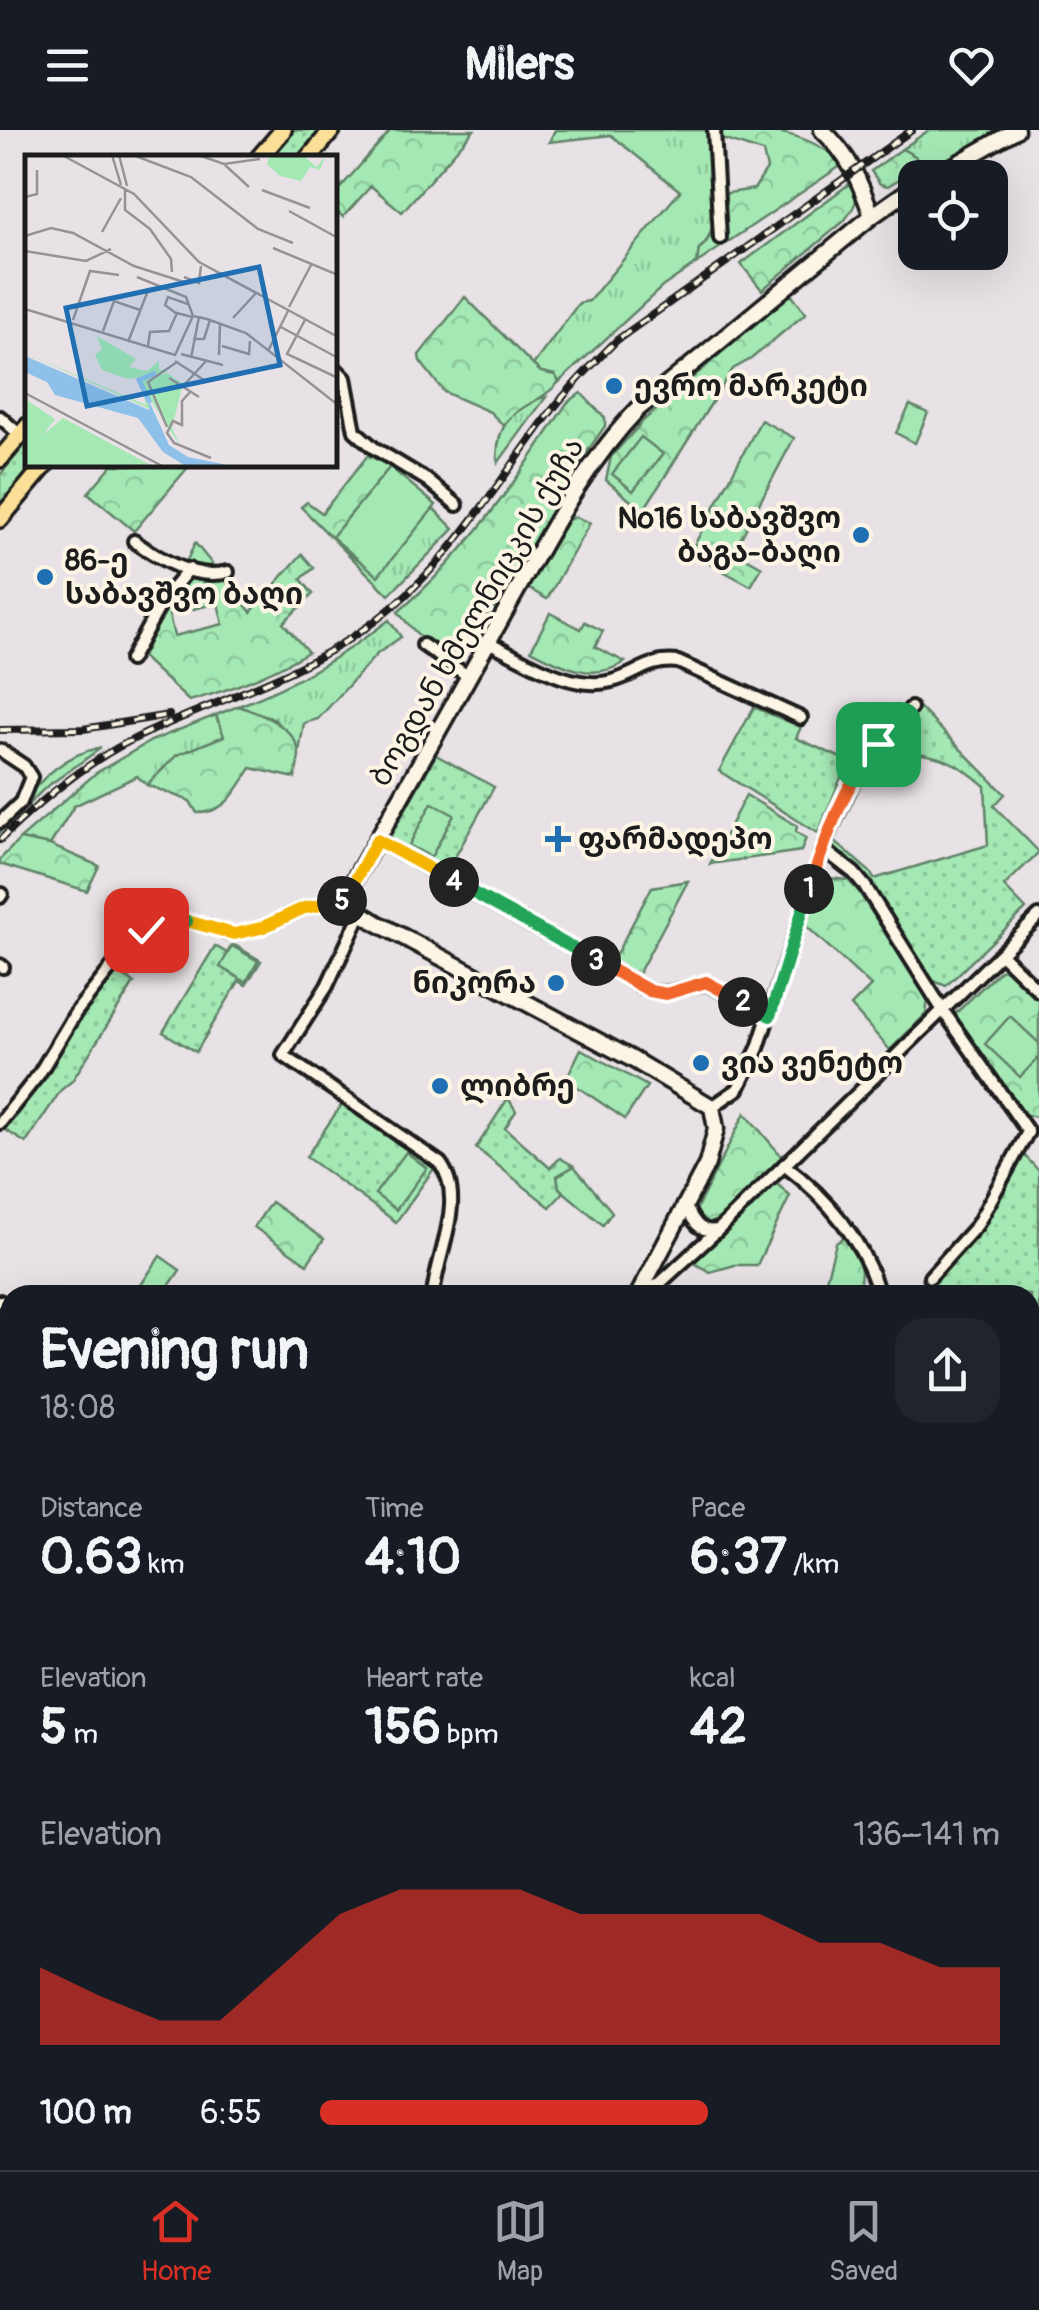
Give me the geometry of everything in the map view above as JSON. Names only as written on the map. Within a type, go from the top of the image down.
[{"type":"main road","points":[[262,155],[283,130]]},
{"type":"main road","points":[[311,155],[332,130]]},
{"type":"main road","points":[[822,130],[842,150],[859,178],[872,216]]},
{"type":"main road","points":[[964,160],[1016,130]]},
{"type":"main road","name":"ბოგდან ხმელნიცკის ქუჩა","points":[[349,900],[352,886],[488,642],[581,479],[613,434],[642,405],[898,198]]},
{"type":"main road","points":[[0,459],[24,430]]},
{"type":"main road","points":[[0,518],[42,468]]},
{"type":"main road","points":[[349,900],[361,913],[712,1107],[716,1129],[708,1164],[644,1285]]},
{"type":"street","points":[[714,130],[720,238]]},
{"type":"street","points":[[338,371],[345,378],[355,431],[457,505]]},
{"type":"street","points":[[0,418],[24,430]]},
{"type":"street","points":[[134,540],[158,558],[189,570],[228,572]]},
{"type":"street","points":[[130,660],[163,600],[189,570]]},
{"type":"street","points":[[488,642],[568,679],[589,683],[613,681],[648,664],[678,662],[801,718]]},
{"type":"street","points":[[423,645],[469,677]]},
{"type":"street","points":[[712,1107],[738,1089],[758,1048],[822,849],[863,762],[910,708]]},
{"type":"street","points":[[0,750],[30,771],[29,787],[21,802],[0,822]]},
{"type":"street","points":[[377,840],[650,991],[666,994],[706,982],[770,1016]]},
{"type":"street","points":[[822,849],[865,886],[942,1010],[1033,1131],[978,1226],[930,1278]]},
{"type":"street","points":[[0,1123],[39,1074],[76,1012],[146,930],[179,919],[234,934],[261,928],[304,908],[349,900]]},
{"type":"street","points":[[361,913],[327,986],[283,1055],[440,1163],[447,1172],[453,1200],[433,1285]]},
{"type":"street","points":[[657,1285],[1039,916]]},
{"type":"street","points":[[1002,955],[1039,991]]},
{"type":"street","points":[[784,1165],[808,1183],[844,1224],[864,1256],[875,1285]]},
{"type":"street","points":[[685,1206],[695,1225],[707,1232],[718,1230]]},
{"type":"green space","points":[[291,130],[320,130],[298,155],[270,155]]},
{"type":"green space","points":[[391,130],[474,130],[402,212],[371,186],[343,217],[338,213],[338,191]]},
{"type":"green space","points":[[555,130],[713,130],[716,194],[712,227],[699,249],[697,263],[662,287],[559,382],[555,375],[541,372],[533,365],[579,303],[589,301],[680,191],[611,135],[549,142]]},
{"type":"green space","points":[[717,130],[787,134],[815,144],[845,163],[697,263],[699,249],[712,232],[715,195],[754,189],[767,169],[763,152],[719,138]]},
{"type":"green space","points":[[929,130],[1003,130],[951,160],[917,160],[902,149]]},
{"type":"green space","points":[[902,149],[917,160],[898,160],[898,180],[888,186],[880,184],[871,171]]},
{"type":"green space","points":[[856,179],[856,202],[844,221],[762,290],[741,264]]},
{"type":"green space","points":[[790,293],[806,313],[751,359],[733,369],[643,511],[606,480],[611,457],[644,420]]},
{"type":"green space","points":[[465,297],[533,365],[541,372],[555,375],[559,382],[503,425],[490,412],[444,392],[420,361],[419,355]]},
{"type":"green space","points":[[581,393],[605,418],[605,426],[501,600],[453,652],[429,643],[398,612],[469,540],[567,403]]},
{"type":"green space","points":[[546,397],[498,463],[499,440],[508,420],[524,405]]},
{"type":"green space","points":[[910,405],[928,413],[915,443],[896,433]]},
{"type":"green space","points":[[761,420],[794,438],[734,551],[762,567],[751,586],[690,553]]},
{"type":"green space","points":[[641,437],[663,454],[633,491],[612,474]]},
{"type":"green space","points":[[25,445],[25,468],[35,468],[0,510],[0,475]]},
{"type":"green space","points":[[368,455],[390,467],[332,537],[336,542],[301,507],[307,502],[322,513]]},
{"type":"green space","points":[[390,467],[436,505],[378,576],[332,537]]},
{"type":"green space","points":[[109,468],[187,468],[134,531],[88,493]]},
{"type":"green space","points":[[433,508],[454,529],[389,595],[336,542],[378,575]]},
{"type":"green space","points":[[575,517],[590,523],[547,599],[528,588],[568,520]]},
{"type":"green space","points":[[195,543],[251,612],[302,554],[314,568],[301,579],[313,594],[283,623],[308,652],[280,667],[189,701],[142,657]],"holes":[[[218,603],[223,624],[174,636],[169,615]]]},
{"type":"green space","points":[[550,613],[581,629],[585,622],[603,631],[595,647],[625,662],[589,672],[531,650]]},
{"type":"green space","points":[[389,620],[401,637],[377,654],[318,719],[304,723],[299,752],[274,719],[238,706],[316,669]]},
{"type":"green space","points":[[238,706],[276,722],[291,736],[299,754],[295,778],[251,768],[223,805],[197,813],[190,801],[147,785],[177,755],[224,736],[216,715]]},
{"type":"green space","points":[[754,707],[801,727],[796,738],[848,761],[818,833],[719,771]]},
{"type":"green space","points":[[919,707],[1005,794],[994,806],[1039,852],[1004,886],[1026,909],[946,986],[923,970],[865,877],[829,842],[867,763]],"holes":[[[903,751],[938,757],[965,770],[985,786],[988,845],[874,879],[834,841],[867,771]]]},
{"type":"green space","points":[[216,715],[225,736],[177,755],[147,785],[137,776],[74,806],[50,845],[20,839],[96,773],[151,741]]},
{"type":"green space","points":[[101,748],[45,788],[0,832],[0,825],[57,767],[70,758]]},
{"type":"green space","points":[[436,755],[494,787],[446,873],[388,841]]},
{"type":"green space","points":[[746,795],[797,826],[796,832],[806,838],[801,851],[710,864]]},
{"type":"green space","points":[[432,803],[454,815],[431,857],[409,845]]},
{"type":"green space","points":[[20,839],[50,845],[99,866],[87,891],[0,864],[0,859]]},
{"type":"green space","points":[[828,878],[848,880],[859,892],[928,1000],[926,1014],[890,1050],[851,1006],[871,986],[804,924],[819,883]]},
{"type":"green space","points":[[688,881],[636,978],[611,964],[652,887]]},
{"type":"green space","points":[[233,944],[261,961],[246,985],[239,981],[196,1052],[163,1032],[215,946],[227,953]]},
{"type":"green space","points":[[232,946],[258,961],[246,982],[220,967]]},
{"type":"green space","points":[[114,969],[134,983],[72,1081],[61,1090],[26,1143],[4,1129],[16,1117],[81,1012]]},
{"type":"green space","points":[[1006,969],[1039,1000],[1039,1118],[1020,1113],[954,1015],[1000,970]]},
{"type":"green space","points":[[1010,1016],[1039,1043],[1039,1057],[1020,1077],[985,1044]]},
{"type":"green space","points":[[581,1049],[647,1086],[625,1119],[566,1079]]},
{"type":"green space","points":[[508,1098],[516,1111],[505,1128],[550,1168],[560,1158],[574,1166],[557,1176],[564,1192],[550,1207],[476,1148]]},
{"type":"green space","points":[[342,1104],[435,1167],[396,1222],[306,1157]]},
{"type":"green space","points":[[745,1113],[783,1158],[720,1219],[709,1223],[696,1214],[697,1208]]},
{"type":"green space","points":[[406,1152],[427,1168],[396,1210],[375,1194]]},
{"type":"green space","points":[[1024,1155],[1039,1171],[1039,1285],[926,1285],[984,1222],[1015,1161]]},
{"type":"green space","points":[[574,1166],[612,1212],[603,1225],[559,1188],[557,1176]]},
{"type":"green space","points":[[774,1181],[790,1196],[757,1265],[735,1265],[710,1272],[694,1263]]},
{"type":"green space","points":[[271,1202],[324,1239],[307,1264],[254,1227]]},
{"type":"green space","points":[[846,1236],[851,1243],[861,1271],[859,1285],[836,1285],[826,1280],[836,1243]]},
{"type":"green space","points":[[160,1256],[180,1270],[170,1285],[141,1285]]},
{"type":"waterway","points":[[870,1280],[870,1285]]},
{"type":"railway","points":[[0,840],[96,760],[161,726],[309,662],[393,607],[442,558],[554,408],[617,340],[912,130]]},
{"type":"railway","points":[[0,730],[83,729],[169,715]]},
{"type":"place","name":"ევრო მარკეტი","points":[[614,386]]},
{"type":"place","name":"№16 საბავშვო ბაგა-ბაღი","points":[[861,535]]},
{"type":"place","name":"86-ე საბავშვო ბაღი","points":[[45,577]]},
{"type":"place","name":"ფარმადეპო","points":[[558,839]]},
{"type":"place","name":"ნიკორა","points":[[556,983]]},
{"type":"place","name":"ვია ვენეტო","points":[[701,1063]]},
{"type":"place","name":"ლიბრე","points":[[440,1086]]},
{"type":"route","points":[[146,930],[179,919],[234,934],[261,928],[304,908],[349,900],[352,886],[377,840],[650,991],[666,994],[706,982],[770,1016],[822,849],[863,762],[878,744]]}]
